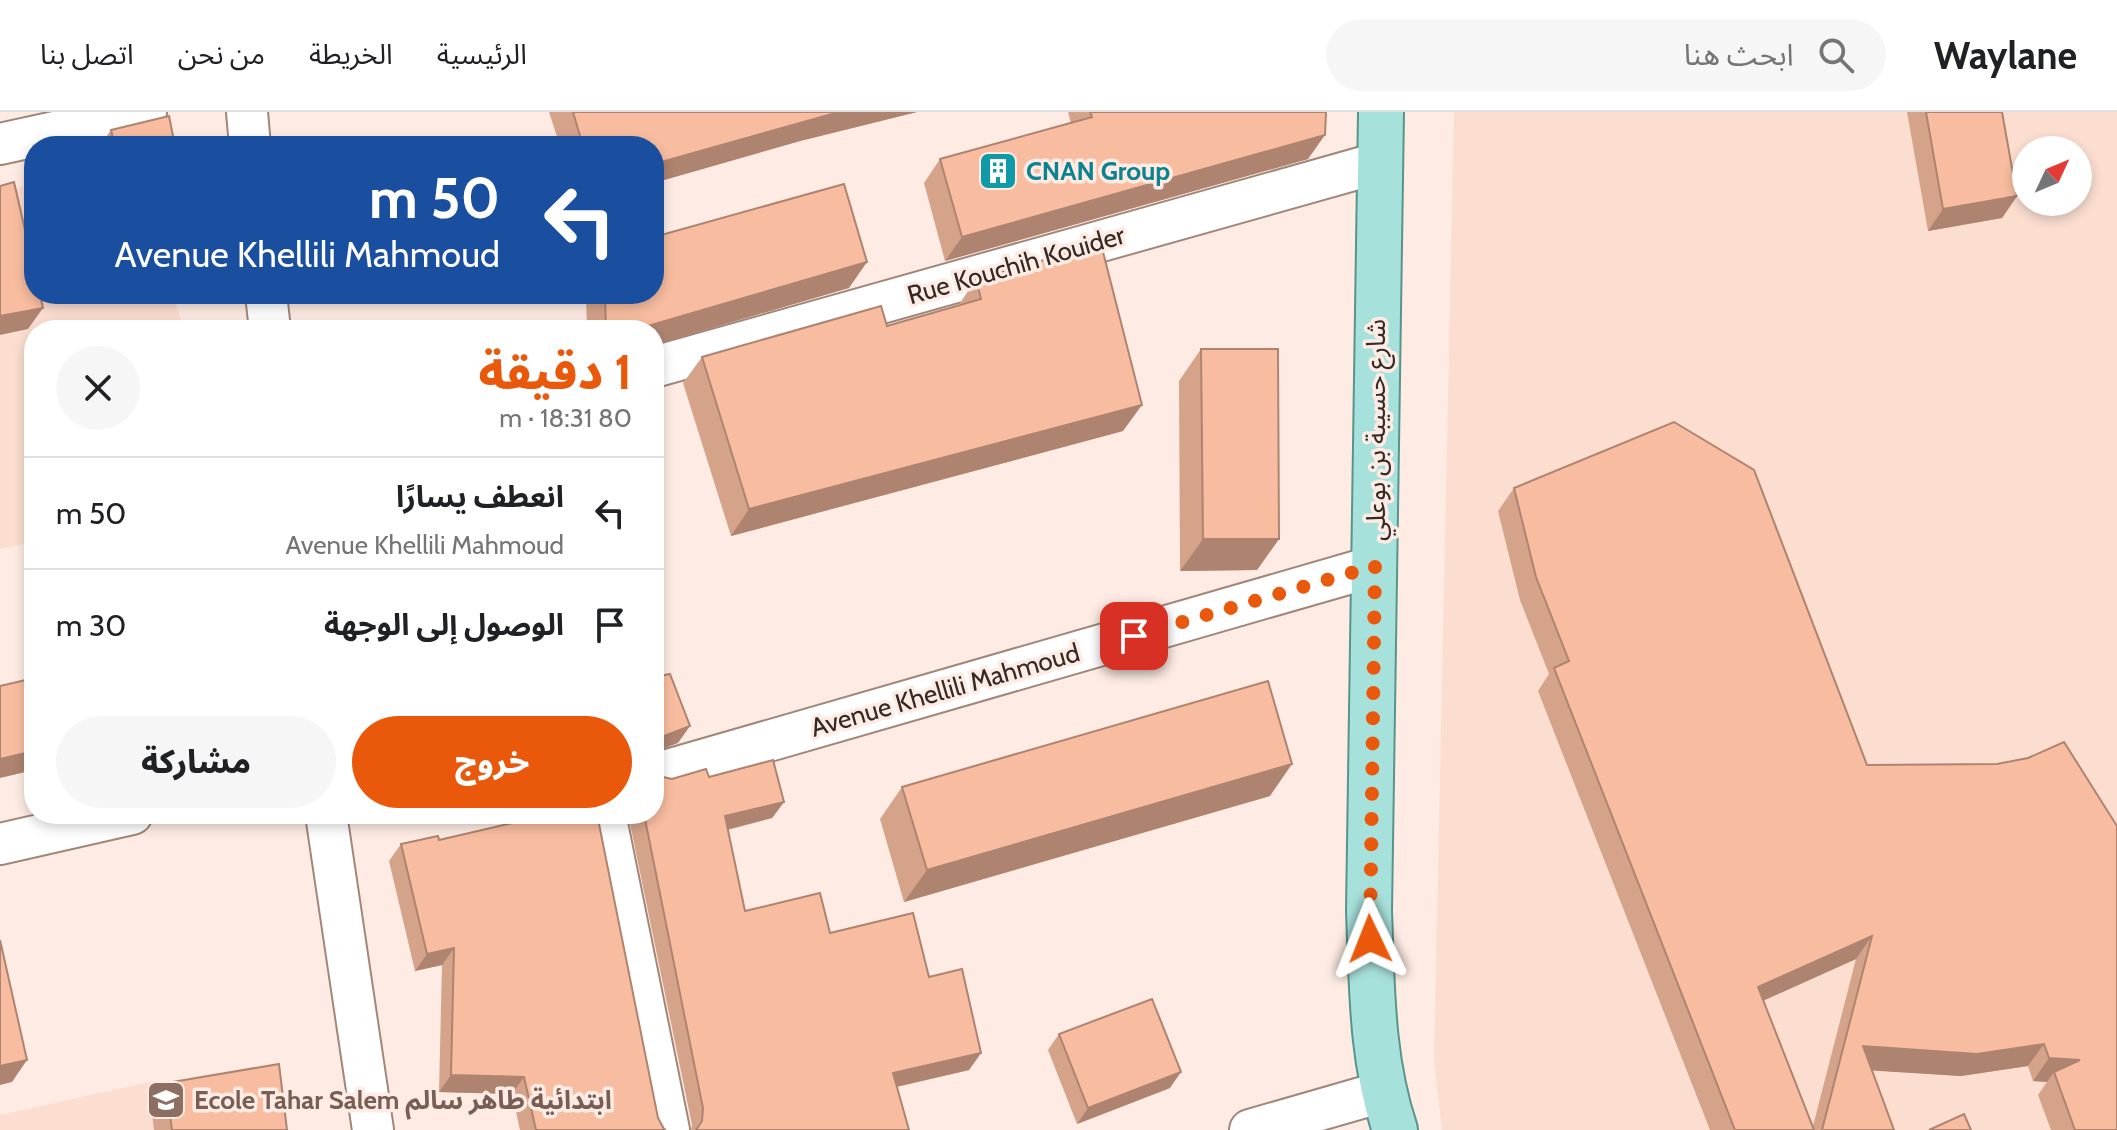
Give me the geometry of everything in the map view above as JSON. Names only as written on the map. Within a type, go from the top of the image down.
[{"type":"main road","name":"شارع حسيبة بن بوعلي","points":[[1381,112],[1369,911],[1374,1023],[1389,1111]]},
{"type":"street","points":[[36,136],[146,112]]},
{"type":"street","points":[[247,112],[249,136]]},
{"type":"street","points":[[0,144],[24,139]]},
{"type":"street","name":"Rue Kouchih Kouider","points":[[664,364],[1378,163]]},
{"type":"street","name":"Avenue Khellili Mahmoud","points":[[664,771],[1375,566]]},
{"type":"street","points":[[0,844],[88,824]]},
{"type":"street","points":[[327,824],[373,1130]]},
{"type":"street","points":[[607,824],[669,1130]]},
{"type":"street","points":[[1250,1130],[1389,1111]]},
{"type":"shaded area","points":[[1454,112],[2117,112],[2117,1130],[1442,1130],[1434,1061]]},
{"type":"shaded area","points":[[24,186],[24,304],[176,304],[181,320],[24,320],[24,544],[0,549],[0,192]]},
{"type":"shaded area","name":"Ecole Tahar Salem ابتدائية طاهر سالم","points":[[154,1081],[264,1085],[269,1130],[0,1130],[0,1115]]},
{"type":"building","points":[[573,112],[839,112],[664,161],[664,136],[580,136]]},
{"type":"building","points":[[1090,112],[1326,112],[1325,135],[962,237],[940,159],[1092,117]]},
{"type":"building","points":[[1926,112],[2002,112],[2012,168],[2012,197],[1943,209]]},
{"type":"building","points":[[169,116],[173,136],[112,136],[111,130]]},
{"type":"building","points":[[14,182],[24,226],[24,304],[42,304],[43,308],[0,316],[0,186]]},
{"type":"building","points":[[844,184],[867,262],[664,321],[606,320],[605,304],[664,304],[664,234]]},
{"type":"building","points":[[1101,244],[1142,405],[749,509],[702,357],[881,306],[887,326],[981,299],[976,279]]},
{"type":"building","points":[[1201,349],[1278,349],[1279,539],[1203,539]]},
{"type":"building","points":[[1674,422],[1754,470],[1867,765],[1997,764],[2028,758],[2064,742],[2117,826],[2117,1130],[2075,1130],[2054,1072],[2080,1060],[2049,1058],[2044,1044],[1977,1054],[1863,1046],[1894,1130],[1822,1130],[1872,936],[1758,987],[1814,1130],[1735,1130],[1554,668],[1569,661],[1536,577],[1514,488]]},
{"type":"building","points":[[670,674],[690,726],[664,736],[664,675]]},
{"type":"building","points":[[24,680],[24,753],[0,759],[0,686]]},
{"type":"building","points":[[1268,681],[1292,764],[927,870],[902,787]]},
{"type":"building","points":[[773,760],[784,802],[725,816],[745,911],[820,893],[830,933],[913,913],[929,977],[962,969],[981,1053],[893,1073],[909,1130],[696,1130],[702,1121],[703,1108],[646,824],[664,824],[664,777],[672,779],[706,769],[709,777]]},
{"type":"building","points":[[508,824],[599,824],[658,1118],[666,1130],[536,1130],[524,1077],[451,1075],[454,948],[427,954],[401,844],[438,836],[439,840]]},
{"type":"building","points":[[0,940],[27,1060],[0,1066]]},
{"type":"building","points":[[1152,999],[1181,1072],[1088,1108],[1059,1034]]},
{"type":"building","points":[[279,1064],[287,1130],[172,1130],[166,1083]]},
{"type":"building","points":[[1964,1114],[1971,1130],[1929,1130]]},
{"type":"place","name":"CNAN Group","points":[[998,171]]},
{"type":"place","name":"Ecole Tahar Salem ابتدائية طاهر سالم","points":[[166,1100]]},
{"type":"route","points":[[1134,636],[1375,566],[1369,791],[1370,939]]}]
